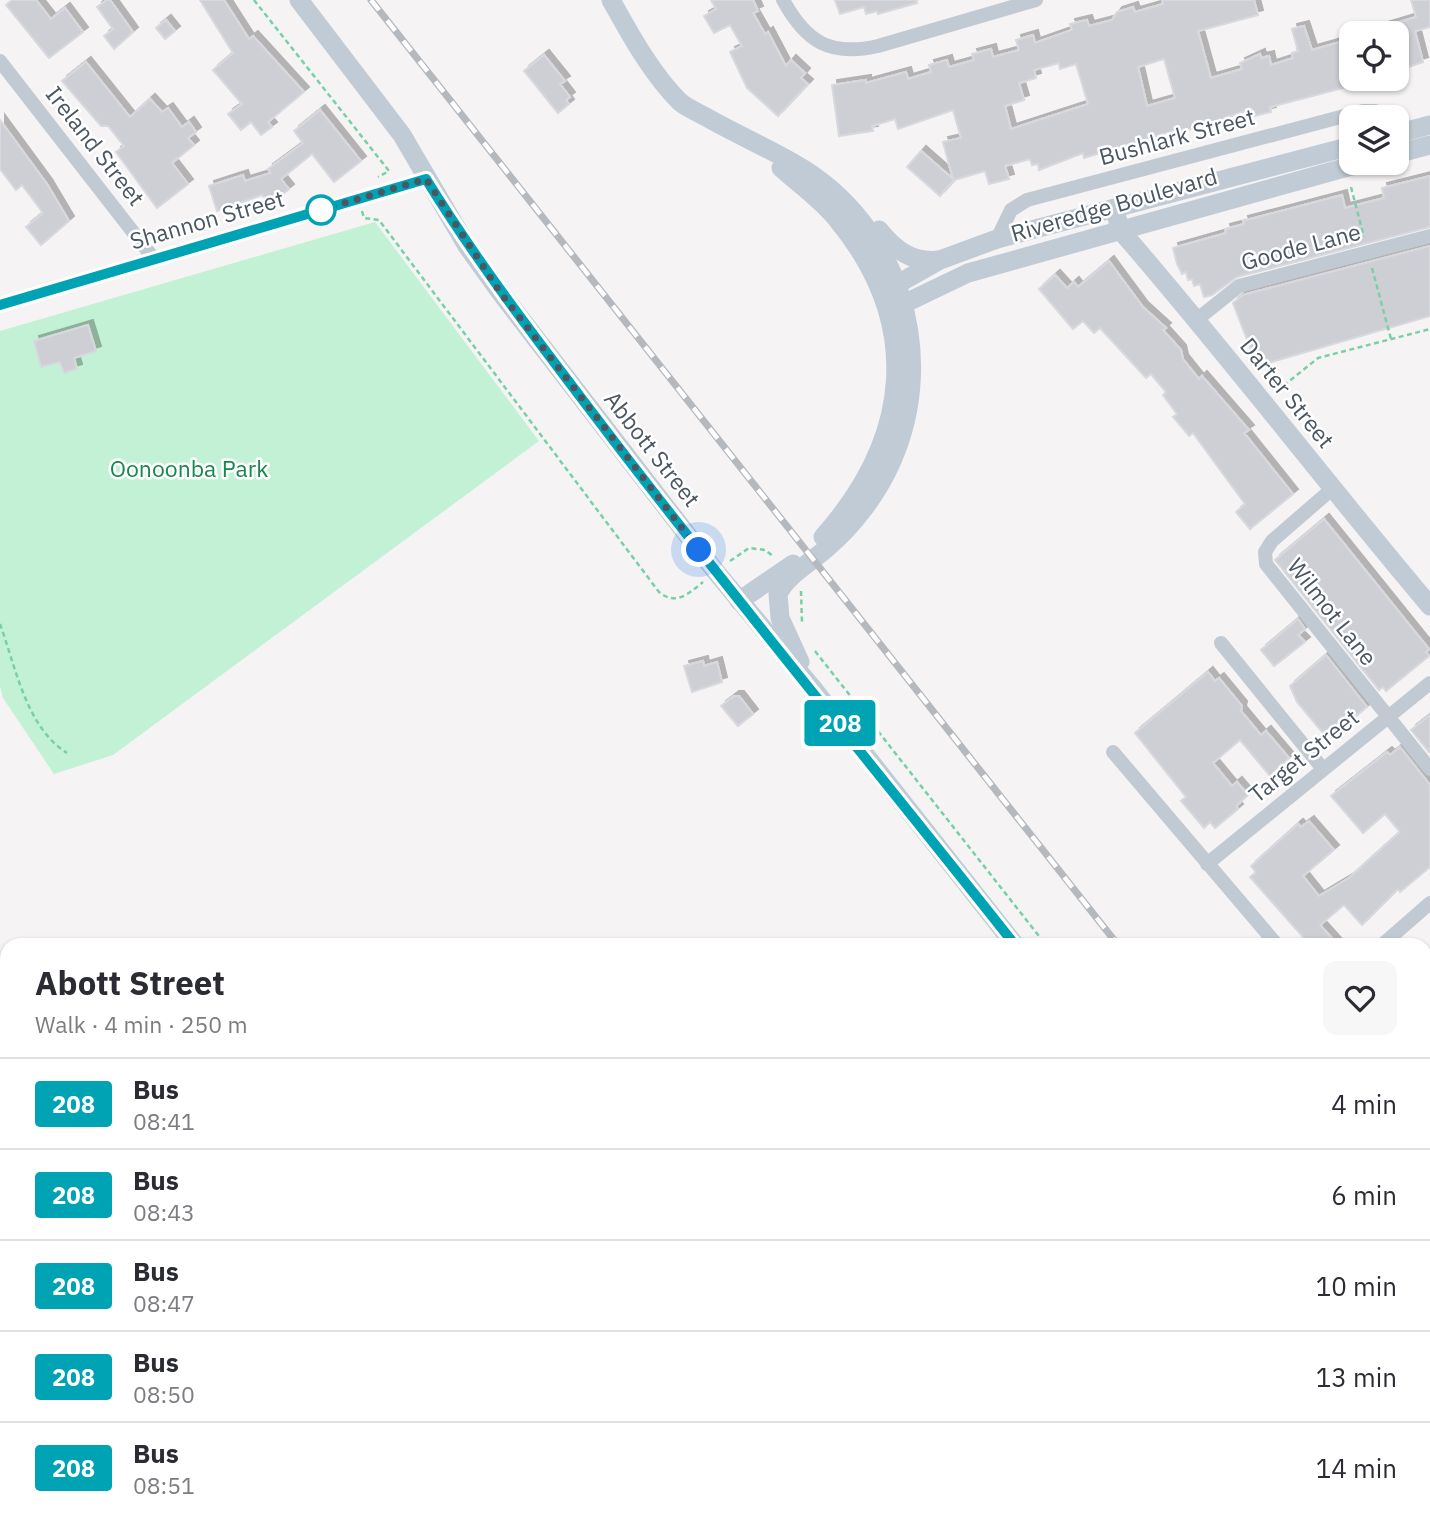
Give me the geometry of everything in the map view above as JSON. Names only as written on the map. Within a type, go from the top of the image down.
[{"type":"street","name":"Abbott Street","points":[[299,0],[402,135],[426,179],[500,292],[716,572],[811,686],[1009,938]]},
{"type":"street","points":[[611,0],[633,39],[680,102],[852,196],[888,241],[902,253],[916,260],[940,260]]},
{"type":"street","points":[[783,0],[799,27],[812,38],[825,46],[851,51],[878,46],[1037,0]]},
{"type":"street","name":"Ireland Street","points":[[0,61],[155,259]]},
{"type":"street","name":"Bushlark Street","points":[[996,239],[1011,210],[1027,200],[1339,117]]},
{"type":"street","points":[[1409,129],[1430,125]]},
{"type":"street","points":[[1409,151],[1430,145]]},
{"type":"street","points":[[758,146],[836,218],[892,299]]},
{"type":"street","name":"Riveredge Boulevard","points":[[892,299],[940,260],[996,239],[1339,149]]},
{"type":"street","name":"Riveredge Boulevard","points":[[892,299],[968,273],[1121,231],[1255,190],[1339,169]]},
{"type":"street","name":"Shannon Street","points":[[0,305],[426,179]]},
{"type":"street","points":[[811,686],[777,607],[778,594],[788,574],[842,514],[870,476],[892,416],[896,383],[892,299],[887,261],[866,227],[821,180]]},
{"type":"street","name":"Darter Street","points":[[1114,208],[1121,231],[1263,399],[1332,489],[1430,606]]},
{"type":"street","name":"Goode Lane","points":[[1195,321],[1239,286],[1430,236]]},
{"type":"street","name":"Wilmot Lane","points":[[1332,489],[1272,541],[1265,552],[1266,564],[1430,769]]},
{"type":"street","points":[[739,601],[788,574]]},
{"type":"street","points":[[1221,643],[1323,769]]},
{"type":"street","name":"Target Street","points":[[1207,864],[1430,683]]},
{"type":"street","points":[[1113,752],[1271,938]]},
{"type":"street","points":[[1390,938],[1430,902]]},
{"type":"path","points":[[254,0],[389,171],[378,177]]},
{"type":"path","points":[[358,200],[365,218],[379,220],[659,592],[667,598],[681,598],[741,552],[757,548],[771,554],[801,590],[803,628]]},
{"type":"path","points":[[1274,393],[1318,358],[1430,328]]},
{"type":"path","points":[[0,624],[32,713],[53,744],[67,753]]},
{"type":"path","points":[[814,650],[1040,938]]},
{"type":"green space","name":"Oonoonba Park","points":[[375,222],[539,441],[113,755],[54,774],[3,698],[0,686],[0,331]]},
{"type":"building","points":[[12,0],[36,0],[51,19],[65,8],[83,32],[49,58],[6,5]]},
{"type":"building","points":[[110,0],[133,32],[114,49],[104,36],[113,29],[97,7]]},
{"type":"building","points":[[200,0],[224,0],[249,39],[253,36],[304,92],[268,122],[272,127],[261,135],[251,122],[241,130],[228,114],[242,104],[213,70],[233,53]]},
{"type":"building","points":[[711,0],[753,0],[758,11],[753,13],[765,34],[768,32],[786,66],[791,60],[805,73],[801,78],[808,84],[778,116],[747,88],[730,52],[742,46],[730,25],[714,33],[704,16],[716,9]]},
{"type":"building","points":[[835,0],[916,0],[917,3],[878,14],[877,11],[866,14],[864,7],[840,14]]},
{"type":"building","points":[[1162,0],[1254,0],[1258,15],[1198,31],[1211,78],[1242,69],[1240,63],[1260,54],[1261,58],[1269,56],[1271,65],[1293,58],[1292,53],[1298,51],[1292,29],[1304,26],[1312,50],[1339,42],[1339,89],[1270,107],[1271,112],[1254,116],[1252,109],[1226,117],[1227,121],[1213,125],[1212,122],[1173,135],[1172,131],[1084,158],[1083,153],[1039,170],[1038,164],[1032,165],[1030,159],[1005,166],[1009,179],[989,184],[985,171],[954,180],[940,196],[907,167],[921,151],[953,179],[943,142],[961,138],[953,110],[898,129],[895,119],[872,126],[873,131],[839,136],[832,85],[866,80],[866,83],[906,72],[908,79],[931,72],[929,65],[947,60],[949,67],[974,60],[972,54],[991,49],[993,57],[1019,50],[1016,40],[1033,35],[1035,43],[1072,30],[1070,24],[1087,20],[1089,26],[1112,20],[1117,12],[1133,7],[1135,12],[1163,4]],"holes":[[[1164,59],[1175,98],[1147,106],[1138,67]],[[1059,63],[1060,69],[1076,64],[1088,104],[1011,129],[1005,106],[1024,100],[1019,83],[1036,78],[1034,70]]]},
{"type":"building","points":[[1411,0],[1430,0],[1430,27],[1415,31],[1423,62],[1409,67],[1409,21],[1403,21],[1416,17]]},
{"type":"building","points":[[166,20],[175,31],[165,39],[156,28]]},
{"type":"building","points":[[544,55],[565,81],[560,84],[570,97],[566,100],[569,104],[558,113],[524,71]]},
{"type":"building","points":[[86,62],[130,117],[150,99],[162,112],[168,108],[182,127],[189,122],[196,132],[188,138],[194,145],[172,163],[188,184],[157,208],[116,152],[124,146],[108,126],[101,126],[62,81]]},
{"type":"building","points":[[320,110],[361,161],[334,182],[312,154],[281,179],[289,189],[271,204],[262,195],[217,211],[209,186],[243,175],[245,181],[271,173],[268,169],[303,143],[294,131]]},
{"type":"building","points":[[0,120],[47,184],[69,221],[41,245],[26,227],[43,213],[22,185],[16,190],[0,169]]},
{"type":"building","points":[[1430,176],[1430,227],[1237,277],[1212,295],[1204,297],[1200,284],[1194,286],[1192,279],[1188,280],[1186,272],[1182,274],[1177,264],[1173,248],[1226,233],[1225,229],[1244,224],[1243,221],[1342,195],[1345,208],[1384,198],[1382,188]]},
{"type":"building","points":[[1430,246],[1430,316],[1261,365],[1258,354],[1253,355],[1233,303],[1243,295]]},
{"type":"building","points":[[1109,261],[1143,307],[1166,328],[1163,330],[1181,350],[1183,359],[1199,379],[1202,376],[1249,430],[1244,433],[1293,494],[1250,529],[1236,512],[1245,504],[1193,433],[1189,436],[1173,417],[1177,414],[1163,395],[1166,392],[1151,374],[1146,378],[1100,328],[1094,333],[1083,321],[1073,329],[1039,289],[1055,275],[1067,288],[1074,282],[1078,287]]},
{"type":"building","points":[[88,325],[96,351],[74,358],[77,369],[64,373],[60,362],[41,367],[34,341]]},
{"type":"building","points":[[1324,519],[1429,649],[1426,652],[1429,656],[1386,691],[1383,687],[1379,690],[1275,560]]},
{"type":"building","points":[[1298,619],[1305,629],[1298,635],[1305,642],[1274,666],[1261,650]]},
{"type":"building","points":[[1326,655],[1367,707],[1334,734],[1323,733],[1297,702],[1290,686]]},
{"type":"building","points":[[703,661],[704,666],[717,662],[722,682],[692,692],[684,666]]},
{"type":"building","points":[[1208,672],[1215,681],[1219,678],[1261,735],[1266,731],[1289,758],[1270,776],[1240,740],[1213,763],[1232,786],[1237,782],[1248,795],[1236,806],[1238,809],[1215,828],[1210,822],[1204,828],[1181,801],[1186,797],[1135,733]]},
{"type":"building","points":[[734,696],[739,696],[753,714],[738,726],[721,706]]},
{"type":"building","points":[[1430,715],[1430,751],[1429,752],[1411,730]]},
{"type":"building","points":[[1400,747],[1430,785],[1430,867],[1400,892],[1398,889],[1362,925],[1344,905],[1320,925],[1332,938],[1304,938],[1250,877],[1256,872],[1251,866],[1298,824],[1301,827],[1309,821],[1334,850],[1303,876],[1319,896],[1349,878],[1400,832],[1385,814],[1363,833],[1331,796],[1387,752],[1390,755]]},
{"type":"railway","points":[[371,0],[1112,938]]},
{"type":"bus line","name":"208","points":[[0,305],[426,179],[467,246],[533,335],[727,587],[811,686],[1009,938]]},
{"type":"route","points":[[321,210],[426,179],[467,246],[500,292],[699,550]]}]
